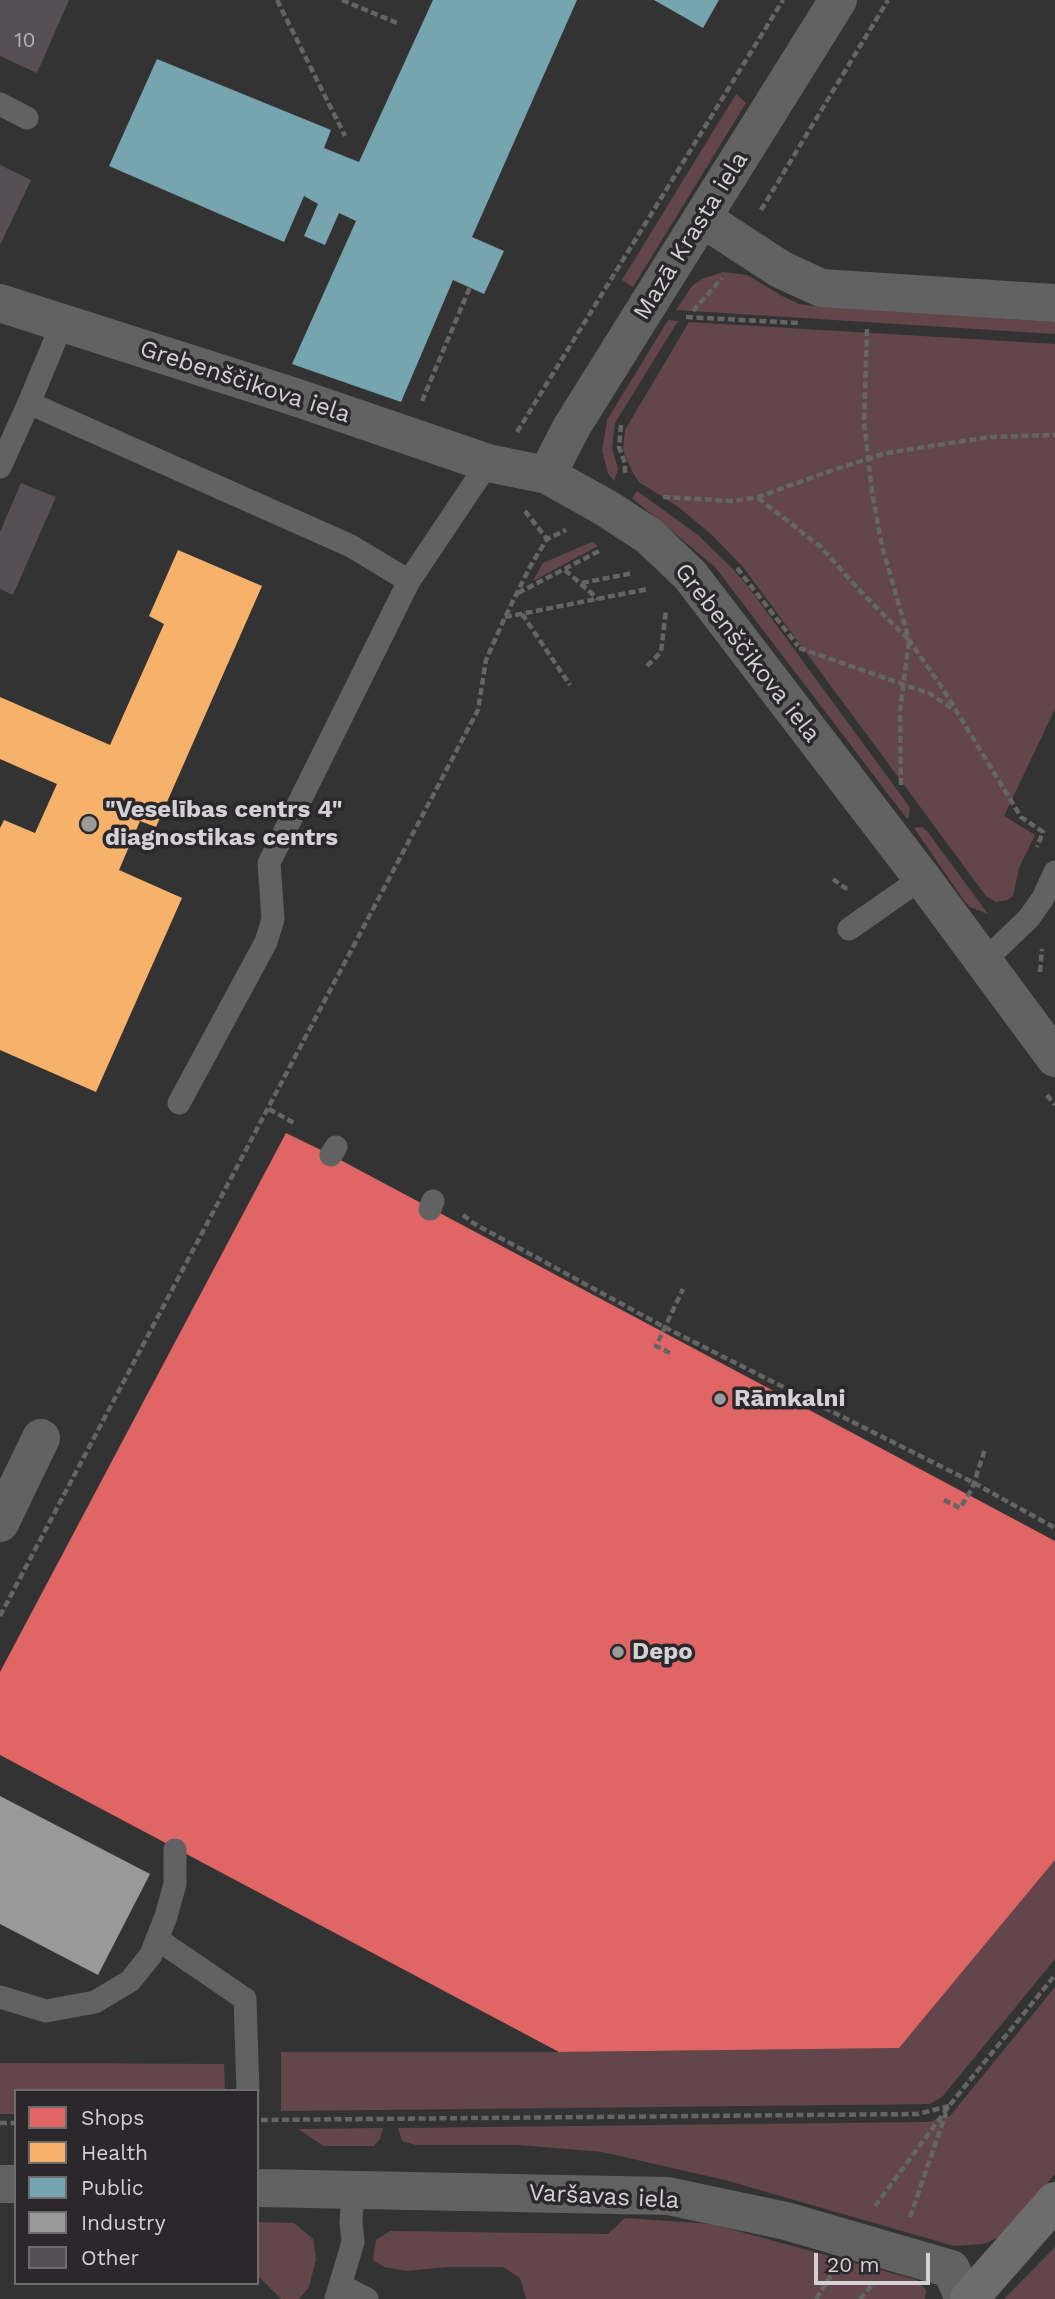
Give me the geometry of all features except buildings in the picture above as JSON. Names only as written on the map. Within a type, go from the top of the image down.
[{"type":"highway","points":[[970,2299],[1055,2201]]},
{"type":"street","name":"Mazā Krasta iela","points":[[547,475],[571,428],[838,0]]},
{"type":"street","points":[[702,218],[780,269],[821,288],[1055,303]]},
{"type":"street","name":"Grebenščikova iela","points":[[0,303],[295,397],[488,463],[547,475],[649,536],[690,575],[922,878],[1055,1058]]},
{"type":"street","points":[[0,1523],[41,1438]]},
{"type":"street","name":"Varšavas iela","points":[[259,2188],[668,2196],[786,2221],[951,2269],[964,2299]]},
{"type":"lane","points":[[0,104],[27,118]]},
{"type":"lane","points":[[0,467],[62,324]]},
{"type":"lane","points":[[29,403],[351,546],[409,581]]},
{"type":"lane","points":[[179,1103],[266,942],[273,919],[269,863],[409,581],[488,463]]},
{"type":"lane","points":[[984,961],[1029,918],[1043,898],[1055,872]]},
{"type":"lane","points":[[849,929],[922,878]]},
{"type":"lane","points":[[0,1997],[46,2011],[95,2002],[130,1981],[151,1955],[157,1939],[175,1884],[175,1850]]},
{"type":"lane","points":[[157,1939],[245,1998],[248,2089]]},
{"type":"lane","points":[[353,2190],[353,2242],[338,2292],[367,2299]]},
{"type":"path","points":[[277,0],[345,136]]},
{"type":"path","points":[[342,0],[397,23]]},
{"type":"path","points":[[488,463],[514,438],[783,0]]},
{"type":"path","points":[[682,324],[725,275],[742,242],[888,0]]},
{"type":"path","points":[[419,407],[470,288]]},
{"type":"path","points":[[867,327],[864,422],[868,459],[882,546],[909,640],[900,711],[901,787]]},
{"type":"path","points":[[621,425],[619,447],[625,463],[622,483]]},
{"type":"path","points":[[651,496],[733,501],[758,497],[887,453],[958,441],[1055,435]]},
{"type":"path","points":[[758,497],[821,547],[909,640],[1021,817]]},
{"type":"path","points":[[516,594],[611,545]]},
{"type":"path","points":[[0,1616],[478,710],[486,660],[531,565]]},
{"type":"path","points":[[565,569],[598,599]]},
{"type":"path","points":[[582,583],[634,573]]},
{"type":"path","points":[[505,617],[657,587]]},
{"type":"path","points":[[647,666],[661,652],[667,598]]},
{"type":"path","points":[[522,614],[570,685]]},
{"type":"path","points":[[799,648],[931,694],[956,711]]},
{"type":"path","points":[[269,1109],[294,1123]]},
{"type":"path","points":[[463,1214],[472,1223],[664,1327],[974,1483],[1055,1528]]},
{"type":"path","points":[[670,1353],[656,1346],[683,1289]]},
{"type":"path","points":[[944,1500],[960,1508],[974,1483],[985,1450]]},
{"type":"path","points":[[816,2299],[851,2241],[949,2106],[1055,1975]]},
{"type":"path","points":[[259,2120],[918,2113],[949,2106]]},
{"type":"path","points":[[860,2299],[897,2254],[949,2106]]},
{"type":"shaded area","points":[[736,94],[746,103],[633,287],[622,280]]},
{"type":"shaded area","points":[[723,272],[747,275],[799,304],[1055,322],[1055,334],[676,310],[692,286],[702,279]]},
{"type":"shaded area","points":[[668,320],[678,321],[615,423],[612,448],[618,469],[614,481],[608,473],[602,451],[607,420]]},
{"type":"shaded area","points":[[689,322],[1055,344],[1055,709],[1004,816],[1035,835],[1019,868],[1013,896],[1007,900],[996,902],[986,896],[743,567],[711,534],[677,506],[639,482],[632,471],[623,450],[625,430]]},
{"type":"shaded area","points":[[637,491],[698,535],[750,589],[906,802],[910,808],[907,819],[715,567],[632,498]]},
{"type":"shaded area","points":[[592,542],[598,546],[533,581],[543,563]]},
{"type":"shaded area","points":[[922,827],[988,914],[970,907],[963,899],[914,828]]},
{"type":"shaded area","points":[[1055,1860],[1055,1959],[942,2097],[930,2104],[281,2111],[281,2052],[899,2048]]},
{"type":"shaded area","points":[[1055,1987],[1055,2174],[1004,2235],[983,2244],[954,2246],[725,2180],[602,2152],[518,2145],[416,2145],[402,2141],[398,2128],[928,2122],[950,2116]]},
{"type":"shaded area","points":[[0,2063],[224,2064],[225,2089],[14,2089],[14,2114],[0,2114]]},
{"type":"shaded area","points":[[383,2128],[380,2139],[374,2146],[324,2146],[298,2129]]},
{"type":"shaded area","points":[[625,2218],[712,2224],[917,2280],[926,2290],[925,2299],[526,2299],[520,2278],[503,2267],[448,2267],[406,2271],[384,2267],[373,2260],[376,2240],[390,2231],[608,2234]]},
{"type":"shaded area","points":[[259,2222],[294,2223],[313,2239],[316,2259],[309,2287],[299,2299],[281,2299],[259,2277]]},
{"type":"shaded area","points":[[1055,2247],[1055,2299],[1004,2299]]},
{"type":"place","name":"\"Veselības centrs 4\" diagnostikas centrs","points":[[89,824]]},
{"type":"place","name":"Rāmkalni","points":[[720,1399]]},
{"type":"place","name":"Depo","points":[[618,1652]]}]
